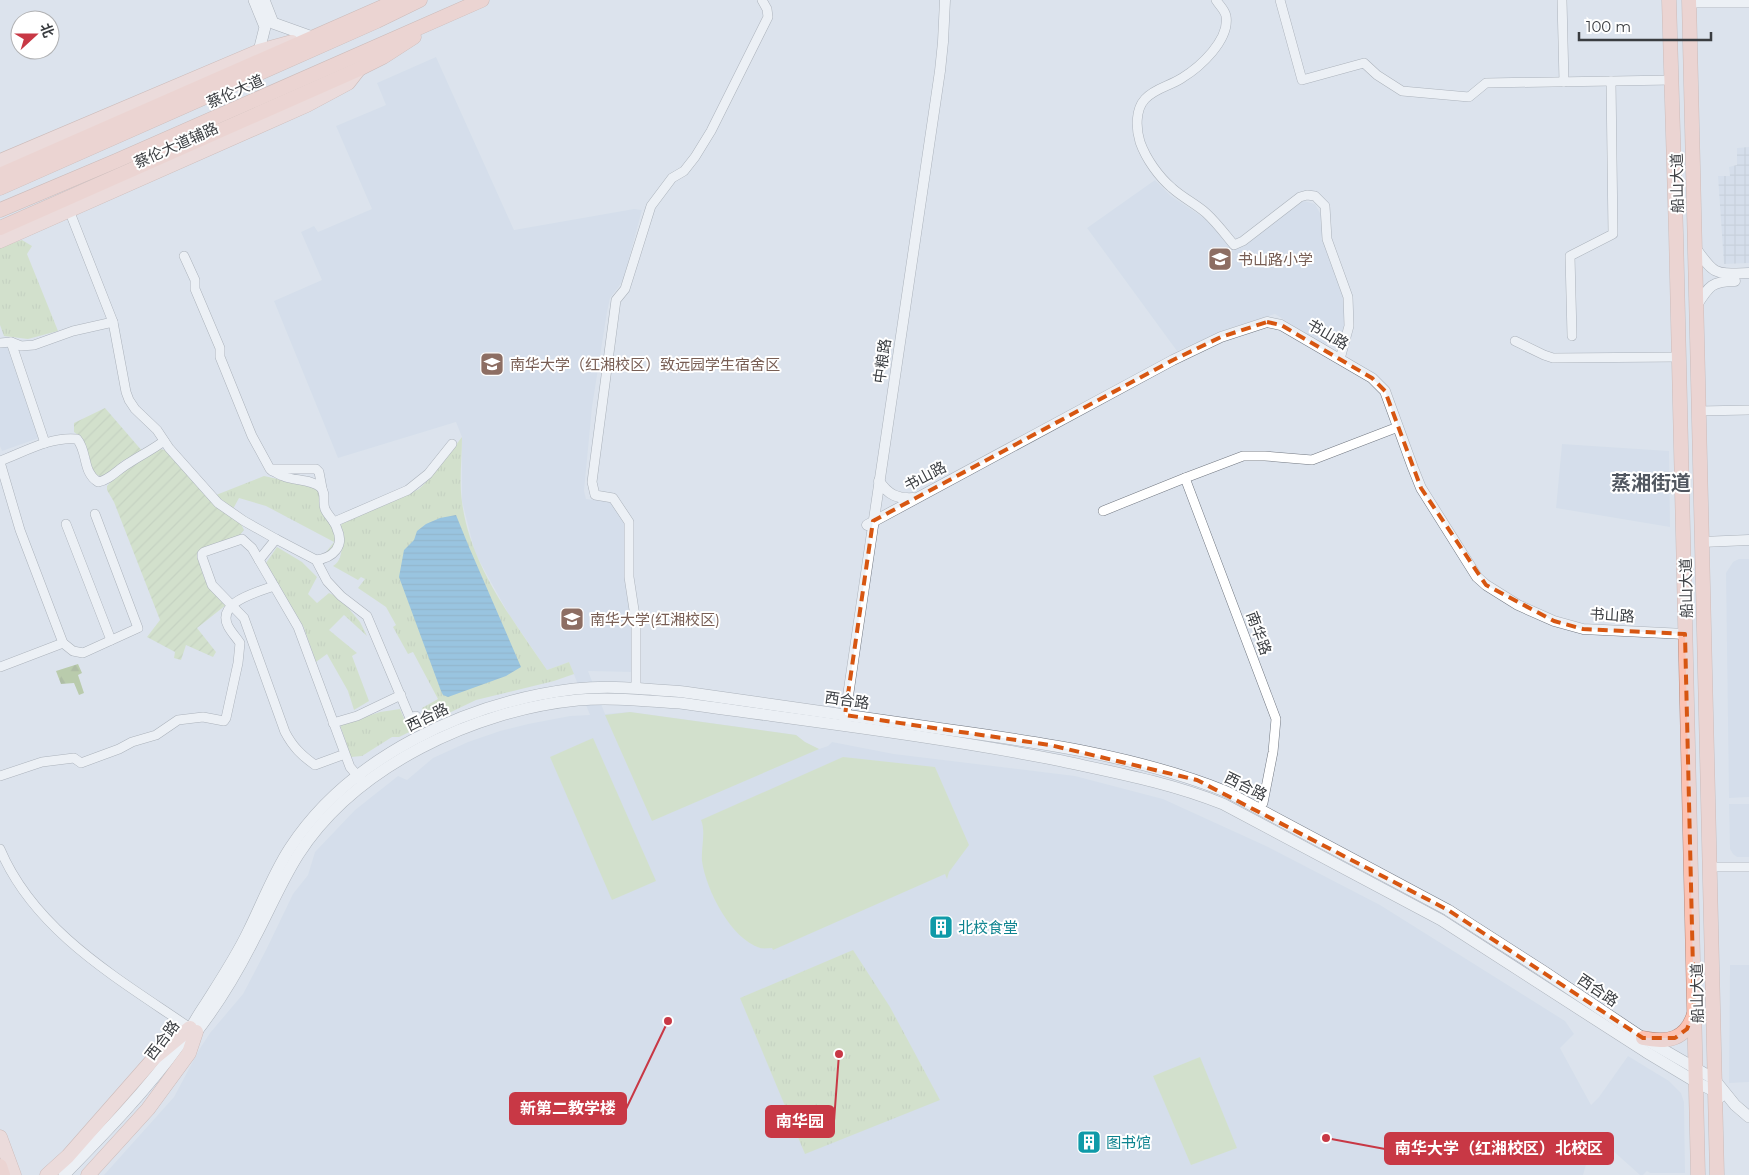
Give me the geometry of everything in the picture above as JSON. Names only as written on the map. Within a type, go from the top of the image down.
[{"type":"highway","points":[[0,175],[398,0]]},
{"type":"highway","name":"蔡伦大道","points":[[0,188],[377,21],[420,0]]},
{"type":"highway","name":"蔡伦大道","points":[[0,210],[482,0]]},
{"type":"highway","name":"船山大道","points":[[1669,0],[1698,1175]]},
{"type":"highway","name":"船山大道","points":[[1689,1],[1717,1175]]},
{"type":"highway","points":[[0,228],[330,80],[359,69],[383,57],[451,14]]},
{"type":"highway","points":[[1643,1038],[1657,1041],[1674,1038],[1687,1029],[1692,1021],[1694,1011]]},
{"type":"highway","points":[[0,1166],[3,1175]]},
{"type":"main road","points":[[254,0],[265,27],[259,51]]},
{"type":"main road","points":[[264,0],[273,23],[312,37]]},
{"type":"main road","points":[[0,161],[259,51],[312,37]]},
{"type":"main road","name":"蔡伦大道辅路","points":[[0,241],[307,105],[348,83],[359,69]]},
{"type":"main road","name":"西合路","points":[[73,1175],[145,1097],[232,979],[286,876],[300,854],[325,819],[348,797],[375,764],[400,748],[469,714],[540,694],[606,687],[684,692],[841,720],[1007,750],[1134,776],[1192,792],[1215,801],[1441,920],[1646,1052],[1696,1082],[1714,1085],[1749,1124]]},
{"type":"main road","name":"西合路","points":[[361,781],[437,740],[472,725],[510,713],[576,700],[625,699],[841,720],[1050,746],[1135,763],[1205,783],[1236,797],[1448,910],[1643,1038],[1695,1067],[1749,1117]]},
{"type":"main road","points":[[47,1175],[68,1156],[155,1057],[193,1030]]},
{"type":"main road","points":[[88,1175],[148,1109],[189,1052],[193,1030]]},
{"type":"main road","name":"西合路","points":[[64,1175],[140,1093],[193,1030]]},
{"type":"main road","points":[[1646,1052],[1685,1083],[1691,1096],[1697,1128]]},
{"type":"main road","points":[[0,1137],[14,1175]]},
{"type":"street","points":[[636,688],[636,623],[629,577],[629,522],[614,498],[595,495],[592,482],[616,300],[625,289],[651,206],[672,178],[684,171],[695,157],[711,131],[768,18],[767,9],[762,0]]},
{"type":"street","name":"中粮路","points":[[841,720],[938,44],[940,0]]},
{"type":"street","name":"中粮路","points":[[870,523],[879,481],[940,71],[945,0]]},
{"type":"street","points":[[1216,0],[1226,16],[1223,34],[1205,60],[1182,78],[1153,92],[1144,100],[1139,111],[1136,126],[1141,144],[1153,167],[1172,188],[1206,213],[1234,244],[1243,241],[1300,198],[1307,195],[1315,196],[1322,202],[1326,211],[1327,239],[1348,297],[1349,326],[1340,359]]},
{"type":"street","points":[[1280,0],[1302,80],[1364,63],[1377,75],[1402,92],[1469,98],[1486,83],[1672,80]]},
{"type":"street","points":[[1562,0],[1564,82]]},
{"type":"street","points":[[1689,1],[1749,3]]},
{"type":"street","points":[[1572,336],[1570,256],[1613,234],[1611,81]]},
{"type":"street","points":[[69,210],[113,322],[129,400],[157,430],[164,441],[218,503],[244,521],[316,560],[323,560],[338,550],[340,542],[338,530],[324,508],[325,495],[319,472],[316,469],[270,469]]},
{"type":"street","points":[[1695,247],[1709,266],[1721,274],[1749,273]]},
{"type":"street","points":[[184,256],[195,280],[195,289],[220,348],[220,357],[252,436],[270,469],[283,476],[315,484],[322,488]]},
{"type":"street","points":[[1697,305],[1710,286],[1722,281],[1749,280]]},
{"type":"street","points":[[0,343],[11,342],[21,346],[34,345],[73,331],[113,322]]},
{"type":"street","name":"书山路","points":[[870,523],[1173,360],[1221,337],[1267,322],[1274,322],[1281,324],[1379,383],[1385,391],[1421,488],[1477,577],[1486,585],[1518,605],[1554,621],[1583,629],[1685,634]]},
{"type":"street","points":[[1515,341],[1553,358],[1679,357]]},
{"type":"street","points":[[11,342],[45,443]]},
{"type":"street","points":[[1698,411],[1749,410]]},
{"type":"street","points":[[1103,511],[1243,456],[1312,460],[1398,427]]},
{"type":"street","points":[[96,514],[138,628],[82,652],[73,651],[63,643],[20,530],[0,461],[45,443],[71,438],[77,439],[83,450],[88,472],[98,482],[108,479],[127,463],[149,452],[164,441]]},
{"type":"street","points":[[334,522],[408,490],[428,474],[452,444]]},
{"type":"street","name":"南华路","points":[[1185,478],[1276,719],[1273,752],[1263,803]]},
{"type":"street","points":[[879,481],[883,488],[892,496],[904,499],[917,498]]},
{"type":"street","points":[[66,524],[111,640]]},
{"type":"street","points":[[345,754],[315,765],[294,747],[285,732],[244,618],[212,585],[202,554],[229,542],[242,539],[252,548],[298,628],[350,767],[361,781]]},
{"type":"street","points":[[259,560],[276,539]]},
{"type":"street","points":[[1702,545],[1749,540]]},
{"type":"street","points":[[1702,545],[1749,547]]},
{"type":"street","points":[[316,560],[328,581],[341,596],[367,616],[410,718],[416,716]]},
{"type":"street","points":[[0,776],[42,762],[74,758],[81,763],[119,749],[132,742],[156,735],[178,720],[203,717],[224,721],[238,663],[240,643],[228,625],[226,617],[228,610],[237,601],[274,586]]},
{"type":"street","points":[[0,667],[63,643]]},
{"type":"street","points":[[333,723],[358,716],[401,695]]},
{"type":"street","points":[[0,849],[8,867],[25,894],[50,923],[113,976],[193,1030]]},
{"type":"street","points":[[1710,867],[1749,867]]},
{"type":"highlighted area","points":[[1267,322],[1281,325],[1372,378],[1385,391],[1421,488],[1486,585],[1554,621],[1583,629],[1685,634],[1694,1011],[1687,1029],[1675,1038],[1643,1038],[1448,910],[1197,780],[1050,745],[845,715],[873,521],[1173,360],[1221,337]]},
{"type":"shaded area","name":"南华大学(红湘校区)","points":[[436,57],[514,230],[634,209],[642,210],[623,281],[610,298],[607,312],[592,407],[584,491],[586,499],[612,502],[626,527],[625,577],[628,604],[634,625],[633,672],[588,671],[605,714],[630,712],[796,735],[819,749],[828,746],[832,742],[894,754],[1075,776],[1163,799],[1266,846],[1380,905],[1565,1021],[1574,1034],[1560,1048],[1591,1105],[1599,1097],[1628,1056],[1669,1081],[1681,1093],[1684,1102],[1685,1173],[1650,1173],[1647,1171],[1640,1175],[1593,1133],[1592,1144],[1583,1175],[104,1175],[174,1097],[210,1033],[243,994],[293,894],[308,875],[315,852],[355,810],[398,776],[407,780],[433,758],[468,742],[528,724],[570,716],[590,715],[569,662],[547,670],[508,613],[475,553],[462,501],[462,437],[456,422],[338,458],[274,301],[322,280],[301,232],[314,226],[318,232],[372,209],[336,126],[386,105],[377,83]]},
{"type":"shaded area","points":[[1749,147],[1749,263],[1724,264],[1718,176],[1730,176],[1729,167],[1737,165],[1737,148]]},
{"type":"shaded area","name":"书山路小学","points":[[1155,180],[1171,196],[1207,220],[1233,249],[1244,246],[1296,205],[1304,201],[1315,204],[1321,215],[1323,236],[1343,296],[1344,331],[1324,345],[1275,314],[1227,329],[1177,351],[1087,228]]},
{"type":"shaded area","points":[[7,345],[39,438],[2,451],[0,446],[0,348]]},
{"type":"shaded area","points":[[1562,444],[1669,451],[1670,527],[1556,508]]},
{"type":"shaded area","points":[[1739,559],[1749,559],[1749,797],[1729,798],[1726,573],[1733,562]]},
{"type":"shaded area","points":[[1729,804],[1749,804],[1749,857],[1737,857],[1730,849]]},
{"type":"shaded area","points":[[1730,965],[1749,965],[1749,1082],[1729,1083]]},
{"type":"green space","points":[[22,240],[32,246],[27,254],[58,331],[28,339],[4,336],[0,325],[0,247]]},
{"type":"green space","points":[[105,408],[143,452],[122,461],[115,470],[103,477],[94,474],[82,440],[74,432],[74,423]]},
{"type":"green space","points":[[462,437],[462,502],[474,548],[483,569],[507,611],[547,670],[569,662],[574,674],[554,681],[476,700],[399,737],[392,737],[362,756],[351,757],[340,725],[380,712],[400,709],[407,725],[426,717],[422,708],[438,699],[413,652],[408,654],[393,627],[396,625],[386,607],[358,588],[365,579],[361,577],[358,580],[333,566],[340,558],[341,525],[345,520],[385,505],[419,489],[431,477]]},
{"type":"green space","points":[[160,449],[165,450],[219,509],[241,524],[244,530],[238,537],[198,554],[206,582],[226,605],[197,628],[216,652],[213,657],[186,645],[181,660],[174,658],[175,652],[147,637],[160,620],[114,502],[107,490],[107,486],[117,475]]},
{"type":"green space","points":[[264,476],[321,490],[338,544],[323,556],[334,542],[266,506],[239,498],[233,509],[216,495]]},
{"type":"green space","points":[[277,547],[302,562],[317,577],[308,594],[317,603],[329,593],[340,598],[360,622],[367,636],[344,615],[329,630],[357,653],[352,656],[369,701],[354,710],[348,691],[327,654],[316,662],[304,628],[266,563]]},
{"type":"green space","points":[[78,664],[82,673],[78,675],[84,693],[79,695],[74,683],[61,684],[56,671]]},
{"type":"green space","points":[[630,712],[796,735],[819,749],[652,821],[605,715]]},
{"type":"green space","points":[[593,738],[656,881],[612,900],[550,757]]},
{"type":"green space","points":[[843,757],[935,767],[969,845],[949,872],[947,879],[945,874],[773,950],[772,948],[760,948],[749,943],[730,924],[714,899],[704,873],[702,861],[703,835],[701,820]]},
{"type":"green space","points":[[853,950],[890,1007],[940,1100],[805,1154],[740,998]]},
{"type":"green space","points":[[1200,1057],[1237,1148],[1191,1165],[1153,1076]]},
{"type":"water","points":[[456,515],[521,667],[506,676],[448,697],[443,695],[441,691],[399,577],[404,550],[414,540],[417,531],[426,524],[440,518]]},
{"type":"place","name":"书山路小学","points":[[1220,259]]},
{"type":"place","name":"南华大学（红湘校区）致远园学生宿舍区","points":[[492,364]]},
{"type":"place","name":"南华大学(红湘校区)","points":[[572,619]]},
{"type":"place","name":"北校食堂","points":[[941,927]]},
{"type":"place","name":"新第二教学楼","points":[[668,1021]]},
{"type":"place","name":"南华园","points":[[839,1054]]},
{"type":"place","name":"南华大学（红湘校区）北校区","points":[[1326,1138]]},
{"type":"place","name":"图书馆","points":[[1089,1142]]},
{"type":"district","name":"蒸湘街道","points":[[1651,483]]}]
